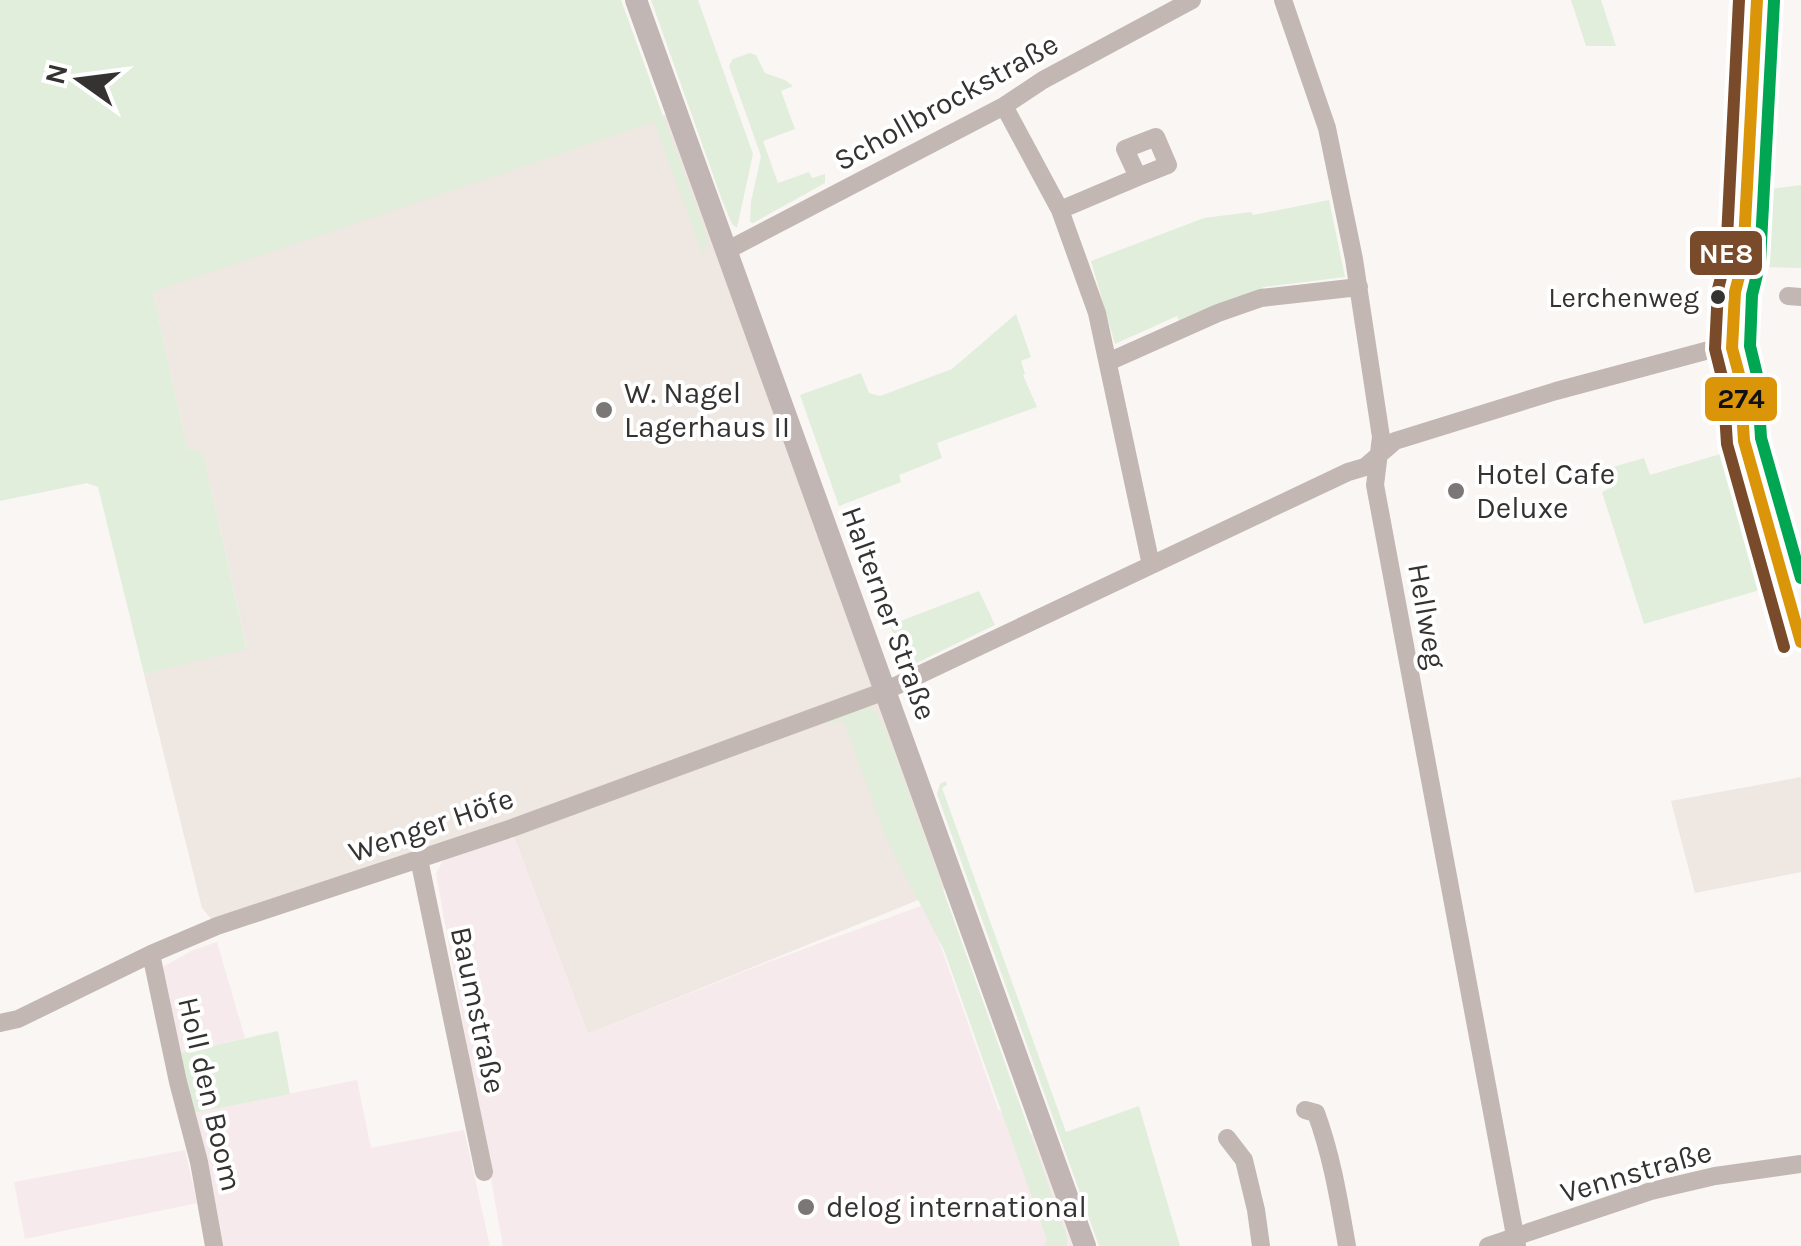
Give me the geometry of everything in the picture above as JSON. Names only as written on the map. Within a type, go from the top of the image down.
[{"type":"main road","name":"Halterner Straße","points":[[636,0],[1085,1246]]},
{"type":"street","name":"Schollbrockstraße","points":[[726,250],[1004,106],[1044,80],[1192,0]]},
{"type":"street","name":"Hellweg","points":[[1283,0],[1326,128],[1358,287],[1380,425],[1375,485],[1516,1241]]},
{"type":"street","points":[[1740,378],[1732,348],[1735,292],[1743,261],[1757,0]]},
{"type":"street","points":[[1004,106],[1060,210],[1097,313],[1151,565]]},
{"type":"street","points":[[1060,210],[1138,176]]},
{"type":"street","points":[[1743,261],[1749,298],[1740,378],[1744,441],[1801,642]]},
{"type":"street","points":[[1108,362],[1261,298],[1358,287]]},
{"type":"street","points":[[885,690],[1365,467],[1395,441],[1556,391],[1713,349],[1732,348]]},
{"type":"street","name":"Wenger Höfe","points":[[0,1023],[60,1000],[217,926],[512,828],[885,690]]},
{"type":"street","name":"Baumstraße","points":[[419,859],[484,1172]]},
{"type":"street","name":"Holl den Boom","points":[[151,954],[178,1082],[200,1162],[214,1246]]},
{"type":"street","points":[[1304,1110],[1316,1113],[1322,1130],[1347,1246]]},
{"type":"street","points":[[1227,1138],[1244,1160],[1261,1246]]},
{"type":"street","name":"Vennstraße","points":[[1488,1246],[1516,1241],[1652,1191],[1715,1176],[1801,1164]]},
{"type":"shaded area","points":[[676,111],[955,885],[588,1034],[513,834],[217,926],[202,908],[144,674],[247,648],[203,452],[187,448],[153,292]]},
{"type":"shaded area","points":[[1801,777],[1801,872],[1695,893],[1671,801]]},
{"type":"shaded area","points":[[513,834],[588,1034],[926,904],[998,1109],[1028,1136],[1043,1129],[1085,1246],[503,1246],[436,873],[444,859]]},
{"type":"shaded area","points":[[217,942],[245,1038],[179,1053],[161,968]]},
{"type":"shaded area","points":[[357,1080],[371,1148],[464,1130],[490,1246],[216,1246],[194,1113]]},
{"type":"shaded area","points":[[185,1150],[197,1203],[25,1239],[14,1182]]},
{"type":"green space","points":[[0,0],[621,0],[708,240],[703,255],[654,122],[153,292],[187,448],[203,452],[247,649],[144,674],[98,487],[87,483],[0,501]]},
{"type":"green space","points":[[651,0],[698,0],[753,154],[737,228],[722,200]]},
{"type":"green space","points":[[1571,0],[1601,0],[1616,46],[1586,46]]},
{"type":"green space","points":[[756,55],[765,73],[793,86],[781,91],[795,129],[763,141],[778,183],[809,172],[812,178],[825,174],[825,183],[753,223],[751,202],[761,156],[729,66],[733,59]]},
{"type":"green space","points":[[1801,185],[1801,268],[1761,267],[1764,190]]},
{"type":"green space","points":[[1329,200],[1345,277],[1263,287],[1263,295],[1180,322],[1177,316],[1115,344],[1091,261],[1204,218],[1251,212],[1253,215]]},
{"type":"green space","points":[[1016,314],[1031,357],[1021,361],[1023,375],[1037,407],[937,443],[942,458],[899,475],[901,482],[839,506],[800,395],[861,373],[869,393],[880,396],[952,369]]},
{"type":"green space","points":[[1727,452],[1770,587],[1644,624],[1602,492],[1610,488],[1606,469],[1644,458],[1650,475]]},
{"type":"green space","points":[[979,591],[995,625],[906,668],[890,625]]},
{"type":"green space","points":[[864,704],[879,718],[894,753],[1067,1236],[1067,1246],[1044,1246],[1047,1240],[944,950],[886,838],[844,721],[830,723],[829,720]]},
{"type":"green space","points":[[946,781],[942,788],[1066,1132],[1139,1106],[1180,1246],[1099,1246],[937,794],[940,784]]},
{"type":"green space","points":[[278,1031],[290,1094],[194,1113],[179,1053]]},
{"type":"transit line","name":"NE8","points":[[1739,0],[1726,258],[1718,289],[1715,349],[1723,381],[1727,444],[1784,647]]},
{"type":"transit line","name":"274","points":[[1757,0],[1743,261],[1735,292],[1732,348],[1740,378],[1744,441],[1801,642]]},
{"type":"transit line","points":[[1774,1],[1760,262],[1752,295],[1750,346],[1757,375],[1761,438],[1801,578]]},
{"type":"place","name":"Lerchenweg","points":[[1718,297]]},
{"type":"place","name":"W. Nagel Lagerhaus II","points":[[604,410]]},
{"type":"place","name":"Hotel Cafe Deluxe","points":[[1456,491]]},
{"type":"place","name":"delog international","points":[[806,1207]]}]
